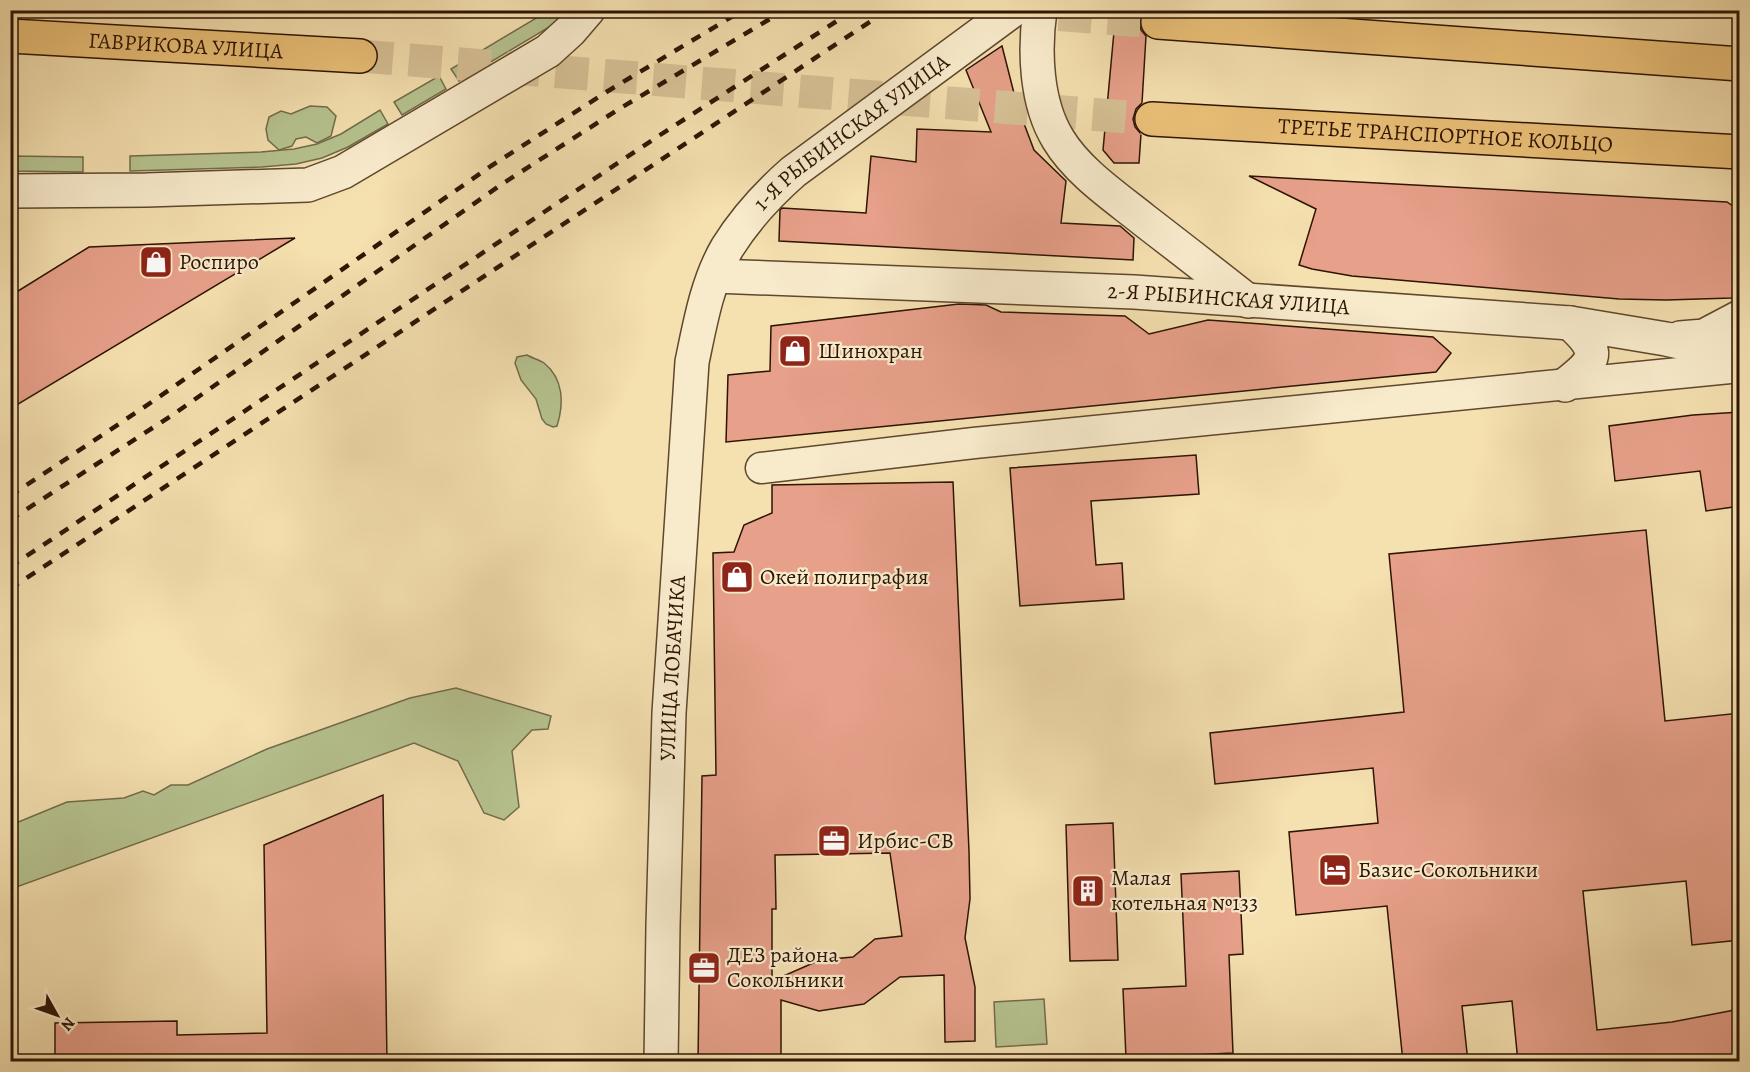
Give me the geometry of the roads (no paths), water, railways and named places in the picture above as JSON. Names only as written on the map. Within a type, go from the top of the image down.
[{"type":"main road","points":[[1158,22],[1740,64]]},
{"type":"main road","name":"ГАВРИКОВА УЛИЦА","points":[[10,36],[360,56]]},
{"type":"main road","name":"ТРЕТЬЕ ТРАНСПОРТНОЕ КОЛЬЦО","points":[[1152,119],[1740,152]]},
{"type":"street","name":"1-Я РЫБИНСКАЯ УЛИЦА","points":[[714,276],[727,249],[747,221],[766,197],[793,172],[1013,10]]},
{"type":"street","points":[[1040,10],[1037,52],[1040,86],[1047,114],[1066,151],[1123,203],[1248,302]]},
{"type":"street","points":[[10,191],[308,185],[343,172],[549,51],[588,11]]},
{"type":"street","points":[[1692,149],[1727,161],[1740,170]]},
{"type":"street","name":"2-Я РЫБИНСКАЯ УЛИЦА","points":[[714,276],[1134,292],[1248,302],[1570,323],[1666,339],[1740,355]]},
{"type":"street","name":"УЛИЦА ЛОБАЧИКА","points":[[661,1062],[669,713],[683,488],[692,362],[703,309],[714,276]]},
{"type":"street","points":[[1666,339],[1704,336],[1740,317]]},
{"type":"street","points":[[1565,385],[1581,373],[1592,356],[1592,347],[1570,323]]},
{"type":"street","points":[[761,468],[974,443],[1740,367]]},
{"type":"tunnel","points":[[1010,11],[1158,22]]},
{"type":"tunnel","points":[[360,56],[1152,119]]},
{"type":"railway","points":[[10,496],[143,408],[491,166],[608,91],[743,10]]},
{"type":"railway","points":[[10,520],[171,416],[502,184],[619,109],[785,10]]},
{"type":"railway","points":[[10,567],[660,135],[854,10]]},
{"type":"railway","points":[[10,589],[888,10]]},
{"type":"place","name":"Роспиро","points":[[156,262]]},
{"type":"place","name":"Шинохран","points":[[795,351]]},
{"type":"place","name":"Окей полиграфия","points":[[737,577]]},
{"type":"place","name":"Ирбис-СВ","points":[[834,841]]},
{"type":"place","name":"Базис-Сокольники","points":[[1335,870]]},
{"type":"place","name":"Малая котельная №133","points":[[1088,891]]},
{"type":"place","name":"ДЕЗ района Сокольники","points":[[704,968]]}]
